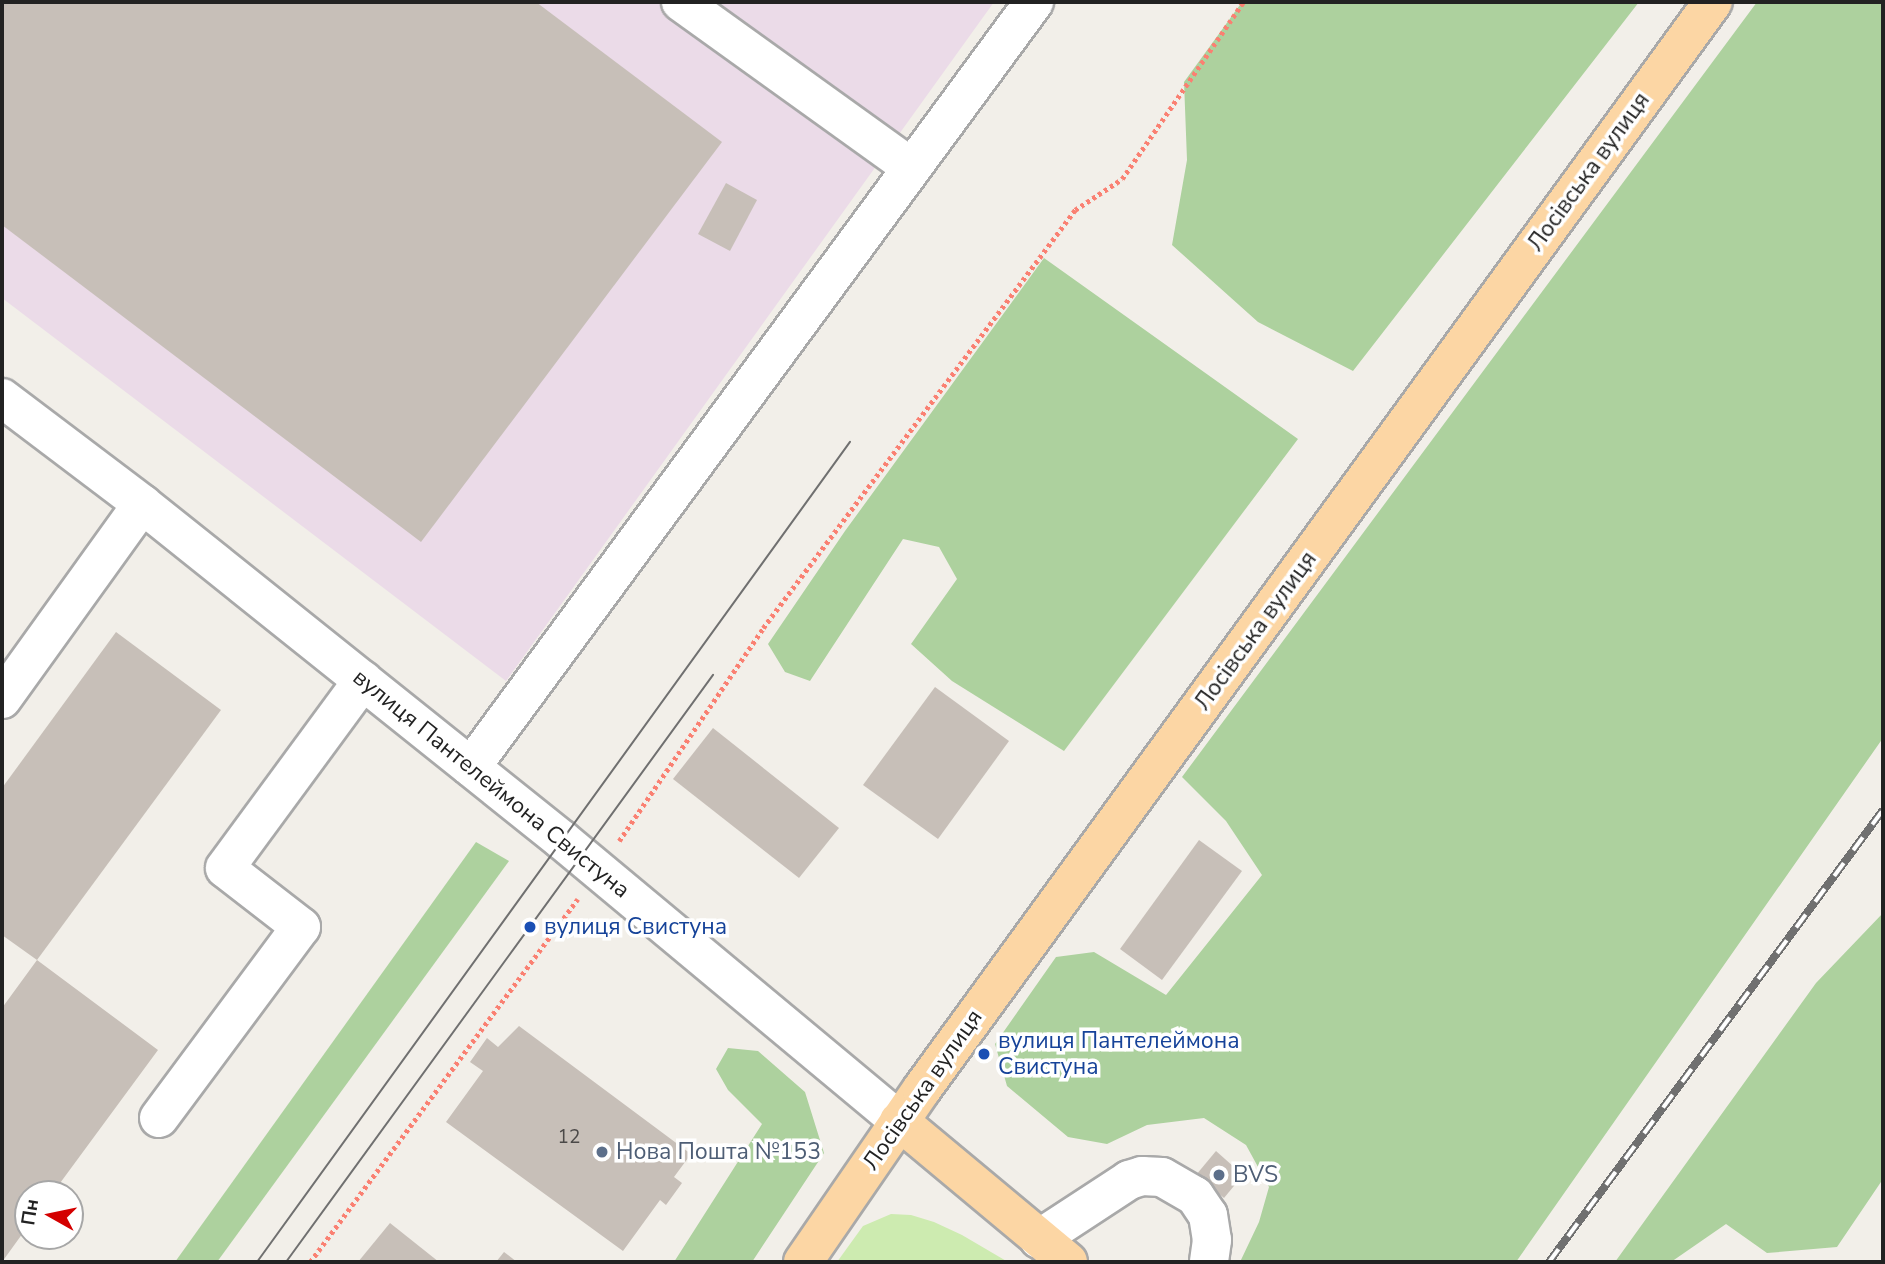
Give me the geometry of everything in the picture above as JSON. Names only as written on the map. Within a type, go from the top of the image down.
[{"type":"main road","name":"Лосівська вулиця","points":[[803,1262],[899,1121],[1713,2]]},
{"type":"main road","name":"вулиця Пантелеймона Свистуна","points":[[899,1121],[1053,1251]]},
{"type":"street","points":[[681,2],[912,168]]},
{"type":"street","points":[[471,767],[1034,2]]},
{"type":"street","name":"вулиця Пантелеймона Свистуна","points":[[2,398],[142,504],[599,870],[899,1121]]},
{"type":"street","points":[[2,699],[142,504]]},
{"type":"street","points":[[159,1118],[301,927],[225,868],[363,680]]},
{"type":"street","points":[[1053,1251],[1129,1180],[1142,1176],[1162,1177],[1195,1196],[1208,1215],[1212,1240],[1209,1262]]},
{"type":"path","points":[[310,1262],[599,870],[780,606],[1075,210],[1122,179],[1243,2]]},
{"type":"shaded area","points":[[2,2],[994,2],[506,681],[2,298]]},
{"type":"green space","points":[[1242,2],[1639,2],[1353,371],[1258,322],[1172,245],[1187,160],[1184,82]]},
{"type":"green space","points":[[1757,2],[1883,2],[1883,738],[1516,1262],[1240,1262],[1259,1222],[1269,1187],[1246,1145],[1204,1118],[1147,1125],[1107,1144],[1068,1137],[1007,1086],[995,1044],[1056,957],[1094,952],[1166,995],[1262,875],[1226,821],[1182,777]]},
{"type":"green space","points":[[1044,258],[1298,439],[1064,751],[952,681],[911,644],[957,579],[939,547],[903,539],[810,681],[785,672],[768,644],[845,531]]},
{"type":"green space","points":[[476,842],[509,861],[217,1262],[175,1262]]},
{"type":"green space","points":[[1883,913],[1883,1179],[1837,1247],[1767,1253],[1726,1224],[1671,1262],[1615,1262],[1816,983]]},
{"type":"green space","points":[[728,1048],[758,1051],[805,1092],[824,1153],[752,1262],[674,1262],[762,1124],[728,1090],[716,1069]]},
{"type":"green space","points":[[891,1214],[911,1215],[934,1222],[1008,1262],[837,1262],[863,1226]]},
{"type":"building","points":[[2,2],[536,2],[722,142],[421,542],[2,225]]},
{"type":"building","points":[[726,183],[757,200],[730,251],[698,234]]},
{"type":"building","points":[[116,632],[221,710],[37,960],[2,935],[2,788]]},
{"type":"building","points":[[935,687],[1009,741],[938,839],[863,785]]},
{"type":"building","points":[[713,728],[839,828],[799,878],[673,779]]},
{"type":"building","points":[[1199,840],[1242,871],[1162,980],[1120,949]]},
{"type":"building","points":[[37,960],[158,1050],[62,1180],[14,1180],[14,1245],[2,1262],[2,1008]]},
{"type":"building","points":[[519,1026],[691,1154],[674,1177],[682,1183],[666,1205],[660,1200],[623,1251],[446,1122],[483,1071],[470,1062],[487,1038],[498,1047]]},
{"type":"building","name":"BVS","points":[[1216,1151],[1243,1175],[1224,1198],[1196,1175]]},
{"type":"building","points":[[390,1223],[439,1262],[358,1262]]},
{"type":"building","points":[[504,1252],[517,1262],[496,1262]]},
{"type":"tram line","points":[[257,1262],[850,442]]},
{"type":"tram line","points":[[286,1262],[713,675]]},
{"type":"railway","points":[[1549,1262],[1883,810]]},
{"type":"place","name":"вулиця Свистуна","points":[[530,927]]},
{"type":"place","name":"вулиця Пантелеймона Свистуна","points":[[984,1054]]},
{"type":"place","name":"Нова Пошта №153","points":[[602,1152]]},
{"type":"place","name":"BVS","points":[[1219,1175]]}]
